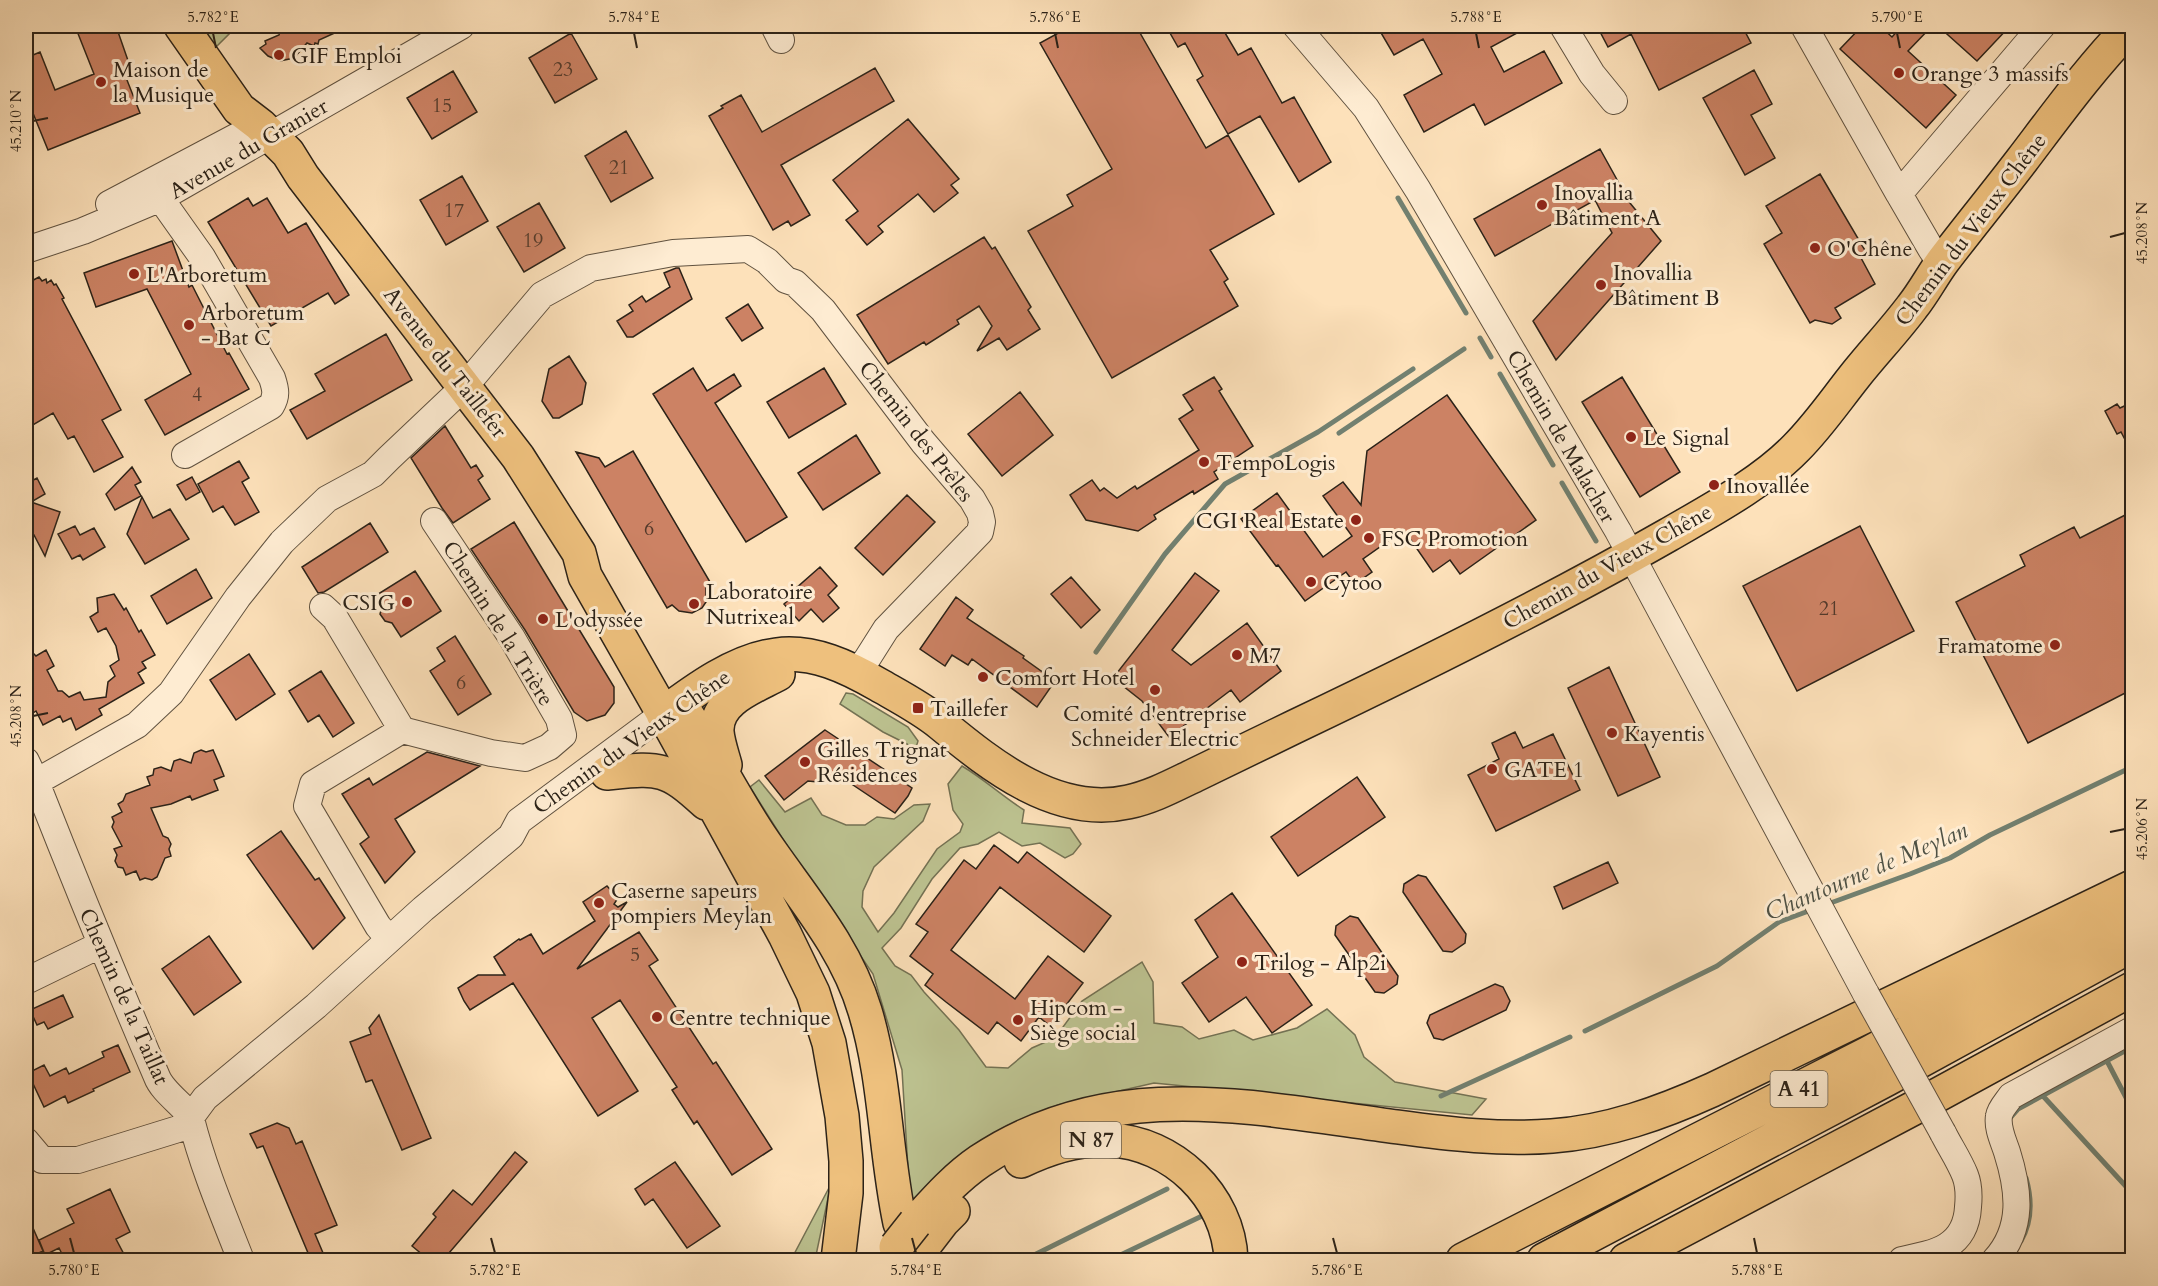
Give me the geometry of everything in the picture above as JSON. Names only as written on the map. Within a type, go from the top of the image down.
[{"type":"main road","name":"Chemin du Vieux Chêne","points":[[675,715],[734,668],[779,655],[818,658],[857,672],[940,723],[954,736],[1041,792],[1068,803],[1096,805],[1125,803],[1160,792],[1342,705],[1631,557],[1704,515],[1767,474],[1794,450],[1820,421],[1917,301],[1941,264],[2070,98],[2114,43],[2131,26]]},
{"type":"main road","name":"Avenue du Taillefer","points":[[186,32],[239,108],[288,153],[303,177],[518,457],[579,553],[585,576],[675,715],[725,800]]},
{"type":"main road","name":"Chemin du Vieux Chêne","points":[[675,715],[741,685],[778,675],[808,674],[866,697],[935,736],[954,736]]},
{"type":"main road","points":[[778,675],[725,706],[721,712],[717,732],[725,800],[774,914],[813,993],[829,1043],[842,1116],[846,1161],[846,1192],[838,1260]]},
{"type":"main road","points":[[607,773],[646,769],[666,772],[695,792],[725,800],[758,833],[831,936],[856,983],[866,1013],[876,1058],[892,1189],[906,1244]]},
{"type":"main road","points":[[906,1244],[956,1180],[980,1161],[1041,1129],[1073,1117],[1107,1109],[1154,1104],[1215,1104],[1430,1131],[1504,1137],[1591,1132],[1619,1125],[1678,1105],[1712,1090],[2133,887]]},
{"type":"main road","name":"A 41","points":[[1463,1260],[1867,1054],[2133,911]]},
{"type":"main road","name":"A 41","points":[[1544,1260],[1887,1079],[2133,945]]},
{"type":"main road","points":[[1626,1260],[1912,1109],[2133,988]]},
{"type":"main road","name":"N 87","points":[[906,1244],[943,1221],[981,1186],[1016,1163],[1058,1146],[1076,1142],[1109,1140],[1154,1150],[1190,1173],[1213,1202],[1223,1222],[1231,1260]]},
{"type":"street","name":"Avenue du Granier","points":[[265,131],[431,26]]},
{"type":"street","name":"Avenue du Granier","points":[[26,249],[83,231],[155,190],[215,146],[265,131],[461,26]]},
{"type":"street","name":"Chemin de Malacher","points":[[1296,26],[1366,108],[1418,190],[1631,557],[1965,1176],[1969,1196],[1964,1229],[1956,1240],[1928,1255],[1902,1260]]},
{"type":"street","points":[[1563,26],[1592,74],[1614,101]]},
{"type":"street","points":[[1804,26],[1941,264]]},
{"type":"street","points":[[1899,194],[2042,26]]},
{"type":"street","name":"Avenue du Granier","points":[[26,234],[112,202],[155,190]]},
{"type":"street","points":[[155,190],[202,257],[276,388],[276,398],[271,406],[185,455]]},
{"type":"street","name":"Chemin des Prêles","points":[[31,771],[137,724],[171,693],[238,597],[282,542],[327,499],[373,474],[465,386],[542,295],[591,268],[673,253],[748,249],[767,261],[786,280],[795,283],[823,310],[923,442],[972,499],[980,513],[982,522],[980,532],[886,628],[857,672]]},
{"type":"street","name":"Chemin de la Trière","points":[[402,730],[491,753],[525,758],[549,747],[562,735],[559,718],[512,638],[434,521]]},
{"type":"street","points":[[323,607],[335,618],[402,730],[313,784],[307,806],[378,926],[389,939]]},
{"type":"street","name":"Chemin du Vieux Chêne","points":[[511,836],[526,832],[607,773],[675,715]]},
{"type":"street","name":"Chemin du Vieux Chêne","points":[[191,1121],[205,1098],[316,1006],[389,939],[511,836],[519,821],[675,715]]},
{"type":"street","name":"Chemin de la Taillat","points":[[31,771],[100,945],[160,1084],[191,1121],[201,1156],[241,1260]]},
{"type":"street","points":[[26,981],[100,945]]},
{"type":"street","points":[[1995,1260],[2010,1238],[2016,1218],[2018,1194],[1999,1127],[1999,1114],[2011,1096],[2133,1030]]},
{"type":"street","points":[[26,1141],[42,1160],[78,1160],[191,1121]]},
{"type":"green space","points":[[194,26],[234,26],[233,30],[217,46],[198,32]]},
{"type":"green space","points":[[846,693],[853,694],[908,727],[918,741],[915,751],[840,704]]},
{"type":"green space","points":[[962,766],[1024,810],[1022,823],[1070,828],[1081,844],[1073,854],[1065,858],[1040,843],[1022,846],[999,832],[978,844],[960,848],[932,879],[901,928],[882,948],[895,966],[911,975],[959,1030],[986,1067],[1008,1068],[1032,1048],[1055,1038],[1082,1001],[1142,962],[1153,982],[1154,1023],[1182,1027],[1199,1039],[1234,1030],[1253,1040],[1297,1028],[1327,1009],[1355,1035],[1364,1057],[1395,1082],[1486,1099],[1472,1115],[1154,1083],[1058,1105],[977,1143],[910,1202],[902,1070],[873,974],[803,871],[750,787],[759,780],[785,812],[811,798],[822,815],[846,825],[865,825],[877,817],[894,819],[914,805],[930,804],[923,821],[874,867],[863,891],[862,907],[878,932],[894,913],[937,849],[960,832],[963,824],[953,810],[948,784]]},
{"type":"green space","points":[[831,1184],[815,1260],[791,1260]]},
{"type":"building","name":"Maison de la Musique","points":[[75,26],[116,26],[132,72],[125,75],[140,113],[48,150],[28,101],[30,99],[26,91],[26,58],[40,52],[55,90],[94,74]]},
{"type":"building","points":[[282,26],[350,26],[319,40],[314,46],[307,43],[294,58],[280,61],[268,56],[260,48],[266,44],[265,41],[279,35]]},
{"type":"building","points":[[1071,26],[1136,26],[1206,148],[1228,135],[1274,214],[1210,250],[1228,279],[1224,282],[1238,306],[1112,378],[1028,231],[1073,206],[1067,195],[1112,169],[1040,43]]},
{"type":"building","points":[[1166,26],[1221,26],[1238,55],[1251,48],[1282,103],[1294,97],[1331,162],[1299,182],[1260,116],[1228,134],[1197,80],[1203,76],[1185,43],[1178,47]]},
{"type":"building","points":[[1377,26],[1530,26],[1491,47],[1504,72],[1544,51],[1562,83],[1485,125],[1474,104],[1424,132],[1404,95],[1442,74],[1423,39],[1394,55]]},
{"type":"building","points":[[1597,26],[1742,26],[1751,43],[1659,90],[1631,34],[1608,47]]},
{"type":"building","name":"Orange 3 massifs","points":[[1862,26],[1880,26],[1892,37],[1902,26],[1932,26],[1908,51],[1956,95],[1926,128],[1840,49]]},
{"type":"building","name":"Orange 3 massifs","points":[[1938,26],[2010,26],[1977,61]]},
{"type":"building","points":[[571,33],[597,79],[555,103],[529,58]]},
{"type":"building","points":[[875,68],[894,101],[781,165],[810,215],[791,226],[788,221],[773,230],[709,116],[741,95],[762,132]]},
{"type":"building","points":[[1754,70],[1772,104],[1751,115],[1775,158],[1745,175],[1703,98]]},
{"type":"building","points":[[453,71],[477,112],[432,139],[407,98]]},
{"type":"building","points":[[908,119],[959,179],[951,185],[958,193],[934,212],[918,194],[878,226],[883,232],[867,245],[846,220],[858,211],[833,180]]},
{"type":"building","points":[[626,131],[653,178],[611,202],[585,156]]},
{"type":"building","points":[[1600,149],[1630,203],[1661,241],[1556,360],[1533,321],[1612,233],[1595,200],[1495,256],[1474,219]]},
{"type":"building","name":"O'Chêne","points":[[1820,174],[1866,252],[1860,256],[1875,284],[1835,308],[1841,318],[1832,324],[1815,320],[1810,323],[1764,244],[1782,233],[1766,206]]},
{"type":"building","points":[[462,176],[488,221],[446,245],[420,200]]},
{"type":"building","points":[[248,198],[253,206],[267,198],[288,233],[306,223],[349,295],[335,304],[328,293],[271,326],[208,222]]},
{"type":"building","points":[[539,203],[565,248],[524,272],[497,227]]},
{"type":"building","points":[[984,237],[992,249],[995,247],[1031,307],[1028,310],[1040,329],[1007,350],[999,338],[977,351],[992,326],[979,306],[957,320],[959,324],[926,345],[924,342],[888,364],[857,315]]},
{"type":"building","points":[[172,241],[189,287],[192,285],[227,354],[229,353],[249,389],[165,435],[145,400],[191,374],[147,289],[96,307],[84,273]]},
{"type":"building","points":[[679,268],[692,299],[633,337],[627,337],[617,321],[633,311],[629,305],[642,296],[646,302],[670,287],[664,273]]},
{"type":"building","points":[[39,277],[42,281],[46,279],[47,283],[51,280],[54,285],[56,284],[121,410],[102,420],[123,457],[94,472],[74,436],[68,439],[53,413],[26,429],[26,284]]},
{"type":"building","points":[[748,304],[763,328],[742,341],[726,318]]},
{"type":"building","points":[[386,334],[412,380],[307,439],[290,410],[325,391],[315,374]]},
{"type":"building","points":[[569,356],[586,383],[582,404],[559,418],[553,418],[542,401],[549,369]]},
{"type":"building","points":[[693,368],[707,391],[734,374],[741,386],[715,403],[787,517],[746,542],[653,394]]},
{"type":"building","points":[[824,368],[846,404],[789,438],[767,402]]},
{"type":"building","name":"TempoLogis","points":[[1214,377],[1222,389],[1219,391],[1253,446],[1214,472],[1218,479],[1154,515],[1156,519],[1138,531],[1086,520],[1070,495],[1092,480],[1100,491],[1104,488],[1117,498],[1135,486],[1137,489],[1199,450],[1179,419],[1193,410],[1183,395]]},
{"type":"building","name":"Le Signal","points":[[1622,377],[1680,472],[1640,497],[1582,402]]},
{"type":"building","points":[[1020,392],[1053,435],[1002,476],[968,434]]},
{"type":"building","points":[[1447,395],[1536,520],[1460,574],[1450,560],[1433,572],[1404,530],[1363,559],[1372,572],[1355,584],[1346,572],[1305,601],[1241,519],[1277,493],[1323,557],[1352,536],[1323,496],[1343,482],[1361,505],[1367,451]]},
{"type":"building","points":[[2133,402],[2133,455],[2121,432],[2117,434],[2105,411],[2117,404],[2120,408]]},
{"type":"building","points":[[445,426],[471,468],[476,465],[483,476],[478,480],[490,499],[453,523],[411,458]]},
{"type":"building","points":[[856,435],[880,473],[823,510],[798,473]]},
{"type":"building","points":[[633,451],[710,582],[706,584],[706,602],[702,608],[692,613],[679,611],[672,605],[667,608],[576,452],[599,458],[605,467]]},
{"type":"building","points":[[239,461],[249,478],[242,482],[259,512],[235,525],[223,506],[213,512],[198,484]]},
{"type":"building","points":[[132,467],[141,482],[135,485],[141,496],[115,510],[106,494]]},
{"type":"building","points":[[192,477],[200,492],[186,500],[177,485]]},
{"type":"building","points":[[37,478],[45,494],[31,502],[60,512],[45,556],[34,535],[26,539],[26,484]]},
{"type":"building","points":[[907,495],[935,522],[883,575],[855,548]]},
{"type":"building","points":[[142,497],[153,518],[170,509],[189,539],[145,564],[127,534]]},
{"type":"building","name":"Framatome","points":[[2133,511],[2133,689],[2028,743],[1956,602],[2025,566],[2020,555],[2074,527],[2080,538]]},
{"type":"building","name":"L'odyssée","points":[[514,522],[614,687],[614,703],[605,715],[587,721],[574,712],[525,630],[471,549]]},
{"type":"building","points":[[370,523],[388,552],[324,592],[318,593],[302,567]]},
{"type":"building","points":[[75,526],[80,535],[94,528],[105,547],[83,560],[80,555],[72,559],[58,534]]},
{"type":"building","name":"Framatome","points":[[1860,526],[1914,631],[1797,691],[1743,586]]},
{"type":"building","points":[[820,567],[837,586],[828,595],[839,608],[823,622],[811,609],[799,621],[784,604],[796,593],[794,590]]},
{"type":"building","points":[[196,569],[212,598],[167,624],[151,596]]},
{"type":"building","name":"CSIG","points":[[415,571],[441,611],[401,637],[392,623],[385,621],[380,614],[382,607],[375,596]]},
{"type":"building","name":"M7","points":[[1195,573],[1219,591],[1172,650],[1191,665],[1247,623],[1281,671],[1240,702],[1231,690],[1169,737],[1142,701],[1113,678]]},
{"type":"building","points":[[1071,577],[1100,610],[1081,628],[1051,594]]},
{"type":"building","points":[[114,594],[124,610],[126,608],[139,632],[141,630],[155,655],[142,662],[146,668],[138,673],[144,683],[99,709],[102,715],[76,730],[71,718],[63,722],[60,716],[43,725],[36,711],[30,715],[26,707],[26,646],[36,656],[46,650],[54,666],[47,670],[58,691],[62,691],[69,697],[80,692],[84,700],[106,697],[108,682],[115,676],[110,666],[119,660],[116,646],[106,628],[98,632],[90,617],[98,612],[97,598]]},
{"type":"building","points":[[956,597],[973,610],[967,618],[1024,656],[1023,658],[1055,681],[1037,707],[972,659],[968,665],[952,655],[945,666],[920,649]]},
{"type":"building","points":[[455,636],[491,694],[458,715],[430,671],[445,661],[437,648]]},
{"type":"building","points":[[249,654],[275,694],[236,720],[210,680]]},
{"type":"building","points":[[1609,667],[1660,777],[1618,796],[1568,688]]},
{"type":"building","points":[[321,671],[354,723],[333,737],[319,715],[308,722],[289,691]]},
{"type":"building","points":[[825,730],[912,788],[895,813],[841,777],[827,782],[823,779],[818,782],[808,781],[784,800],[765,776]]},
{"type":"building","points":[[1515,732],[1523,748],[1553,734],[1580,790],[1496,831],[1468,775],[1499,759],[1492,743]]},
{"type":"building","points":[[201,750],[206,752],[213,750],[220,766],[224,776],[214,780],[218,790],[192,800],[190,796],[171,804],[151,808],[163,836],[168,838],[171,844],[169,849],[171,856],[165,858],[157,877],[152,880],[145,878],[140,880],[136,871],[126,875],[123,868],[118,867],[115,861],[117,855],[114,849],[122,846],[112,827],[114,822],[112,817],[122,812],[118,804],[123,801],[126,794],[150,785],[147,777],[153,775],[154,769],[161,767],[171,771],[174,761],[180,759],[191,763],[194,753]]},
{"type":"building","points":[[427,752],[480,766],[395,819],[415,852],[385,883],[360,844],[369,837],[342,794],[369,778],[373,785]]},
{"type":"building","points":[[1357,777],[1385,817],[1298,876],[1271,837]]},
{"type":"building","points":[[281,831],[315,880],[319,878],[345,918],[313,949],[247,855]]},
{"type":"building","points":[[994,845],[1018,863],[1027,852],[1111,916],[1084,952],[1000,887],[951,950],[1015,999],[1048,956],[1083,983],[1050,1026],[1039,1017],[1021,1041],[997,1022],[988,1034],[946,1002],[925,985],[933,974],[910,956],[928,932],[916,924],[964,860],[976,869]]},
{"type":"building","points":[[1608,862],[1618,883],[1563,909],[1554,887]]},
{"type":"building","points":[[1418,875],[1426,877],[1466,934],[1465,943],[1452,952],[1443,951],[1403,892],[1404,884]]},
{"type":"building","points":[[607,886],[618,898],[614,904],[618,907],[627,902],[577,969],[639,932],[658,960],[649,966],[713,1064],[716,1062],[772,1149],[732,1175],[697,1121],[694,1124],[672,1090],[677,1087],[620,1000],[592,1018],[638,1091],[598,1116],[513,983],[470,1010],[458,988],[478,975],[505,975],[494,957],[519,939],[531,934],[543,954],[595,921],[583,902]]},
{"type":"building","points":[[1232,893],[1312,1005],[1272,1033],[1246,997],[1209,1022],[1182,983],[1218,957],[1195,920]]},
{"type":"building","points":[[1350,916],[1358,918],[1398,976],[1397,984],[1384,993],[1375,992],[1335,935],[1336,926]]},
{"type":"building","points":[[209,936],[241,982],[194,1015],[162,969]]},
{"type":"building","points":[[1495,984],[1503,987],[1510,1001],[1506,1010],[1443,1040],[1434,1038],[1427,1023],[1430,1015]]},
{"type":"building","points":[[63,995],[73,1017],[48,1029],[44,1022],[37,1025],[30,1010]]},
{"type":"building","points":[[379,1015],[431,1138],[402,1150],[372,1080],[366,1082],[350,1042],[371,1034],[369,1028]]},
{"type":"building","points":[[118,1045],[130,1072],[68,1103],[65,1096],[44,1107],[28,1073],[44,1065],[50,1076],[66,1068],[69,1074],[104,1057],[102,1052]]},
{"type":"building","points":[[277,1123],[289,1128],[296,1144],[302,1141],[337,1225],[315,1234],[326,1260],[311,1260],[263,1146],[257,1148],[250,1134]]},
{"type":"building","points":[[515,1152],[527,1162],[443,1260],[429,1260],[412,1246],[436,1217],[433,1214],[453,1190],[472,1205]]},
{"type":"building","points":[[675,1162],[720,1226],[687,1248],[653,1199],[645,1205],[635,1189]]},
{"type":"building","points":[[110,1189],[130,1232],[116,1239],[127,1260],[65,1260],[59,1248],[45,1255],[39,1240],[74,1223],[67,1209]]},
{"type":"building","points":[[26,1212],[43,1251],[26,1259]]},
{"type":"waterway","points":[[1398,198],[1466,313]]},
{"type":"waterway","points":[[1480,338],[1491,357]]},
{"type":"waterway","points":[[1339,433],[1464,349]]},
{"type":"waterway","points":[[1096,652],[1165,554],[1225,484],[1318,432],[1413,369]]},
{"type":"waterway","points":[[1500,374],[1553,465]]},
{"type":"waterway","points":[[1562,483],[1596,541]]},
{"type":"waterway","name":"Chantourne de Meylan","points":[[1825,905],[1950,858],[1990,835],[2132,767]]},
{"type":"waterway","name":"Chantourne de Meylan","points":[[1585,1031],[1717,966],[1779,922],[1814,909]]},
{"type":"waterway","name":"Chantourne de Meylan","points":[[1441,1096],[1570,1037]]},
{"type":"waterway","points":[[2010,1118],[2018,1109],[2132,1047]]},
{"type":"waterway","points":[[2107,1061],[2132,1109]]},
{"type":"waterway","points":[[2043,1096],[2132,1193]]},
{"type":"waterway","points":[[2021,1241],[2025,1234],[2030,1210],[2026,1178]]},
{"type":"waterway","points":[[1024,1260],[1167,1189]]},
{"type":"waterway","name":"Chantourne de Meylan","points":[[1110,1260],[1202,1216]]},
{"type":"place","name":"GIF Emploi","points":[[279,55]]},
{"type":"place","name":"Orange 3 massifs","points":[[1899,73]]},
{"type":"place","name":"Maison de la Musique","points":[[101,82]]},
{"type":"place","name":"Inovallia Bâtiment A","points":[[1542,205]]},
{"type":"place","name":"O'Chêne","points":[[1815,248]]},
{"type":"place","name":"L'Arboretum","points":[[134,274]]},
{"type":"place","name":"Inovallia Bâtiment B","points":[[1601,285]]},
{"type":"place","name":"Arboretum - Bat C","points":[[189,325]]},
{"type":"place","name":"Le Signal","points":[[1631,437]]},
{"type":"place","name":"TempoLogis","points":[[1204,462]]},
{"type":"place","name":"Inovallée","points":[[1714,485]]},
{"type":"place","name":"CGI Real Estate","points":[[1356,520]]},
{"type":"place","name":"FSC Promotion","points":[[1369,538]]},
{"type":"place","name":"Cytoo","points":[[1311,582]]},
{"type":"place","name":"CSIG","points":[[407,602]]},
{"type":"place","name":"Laboratoire Nutrixeal","points":[[694,604]]},
{"type":"place","name":"L'odyssée","points":[[543,619]]},
{"type":"place","name":"Framatome","points":[[2055,645]]},
{"type":"place","name":"M7","points":[[1237,655]]},
{"type":"place","name":"Comfort Hotel","points":[[983,677]]},
{"type":"place","name":"Comité d'entreprise Schneider Electric","points":[[1155,690]]},
{"type":"place","name":"Taillefer","points":[[918,708]]},
{"type":"place","name":"Kayentis","points":[[1612,733]]},
{"type":"place","name":"Gilles Trignat Résidences","points":[[805,762]]},
{"type":"place","name":"GATE 1","points":[[1492,769]]},
{"type":"place","name":"Caserne sapeurs pompiers Meylan","points":[[599,903]]},
{"type":"place","name":"Trilog - Alp2i","points":[[1242,962]]},
{"type":"place","name":"Centre technique","points":[[657,1017]]},
{"type":"place","name":"Hipcom - Siège social","points":[[1018,1020]]}]
